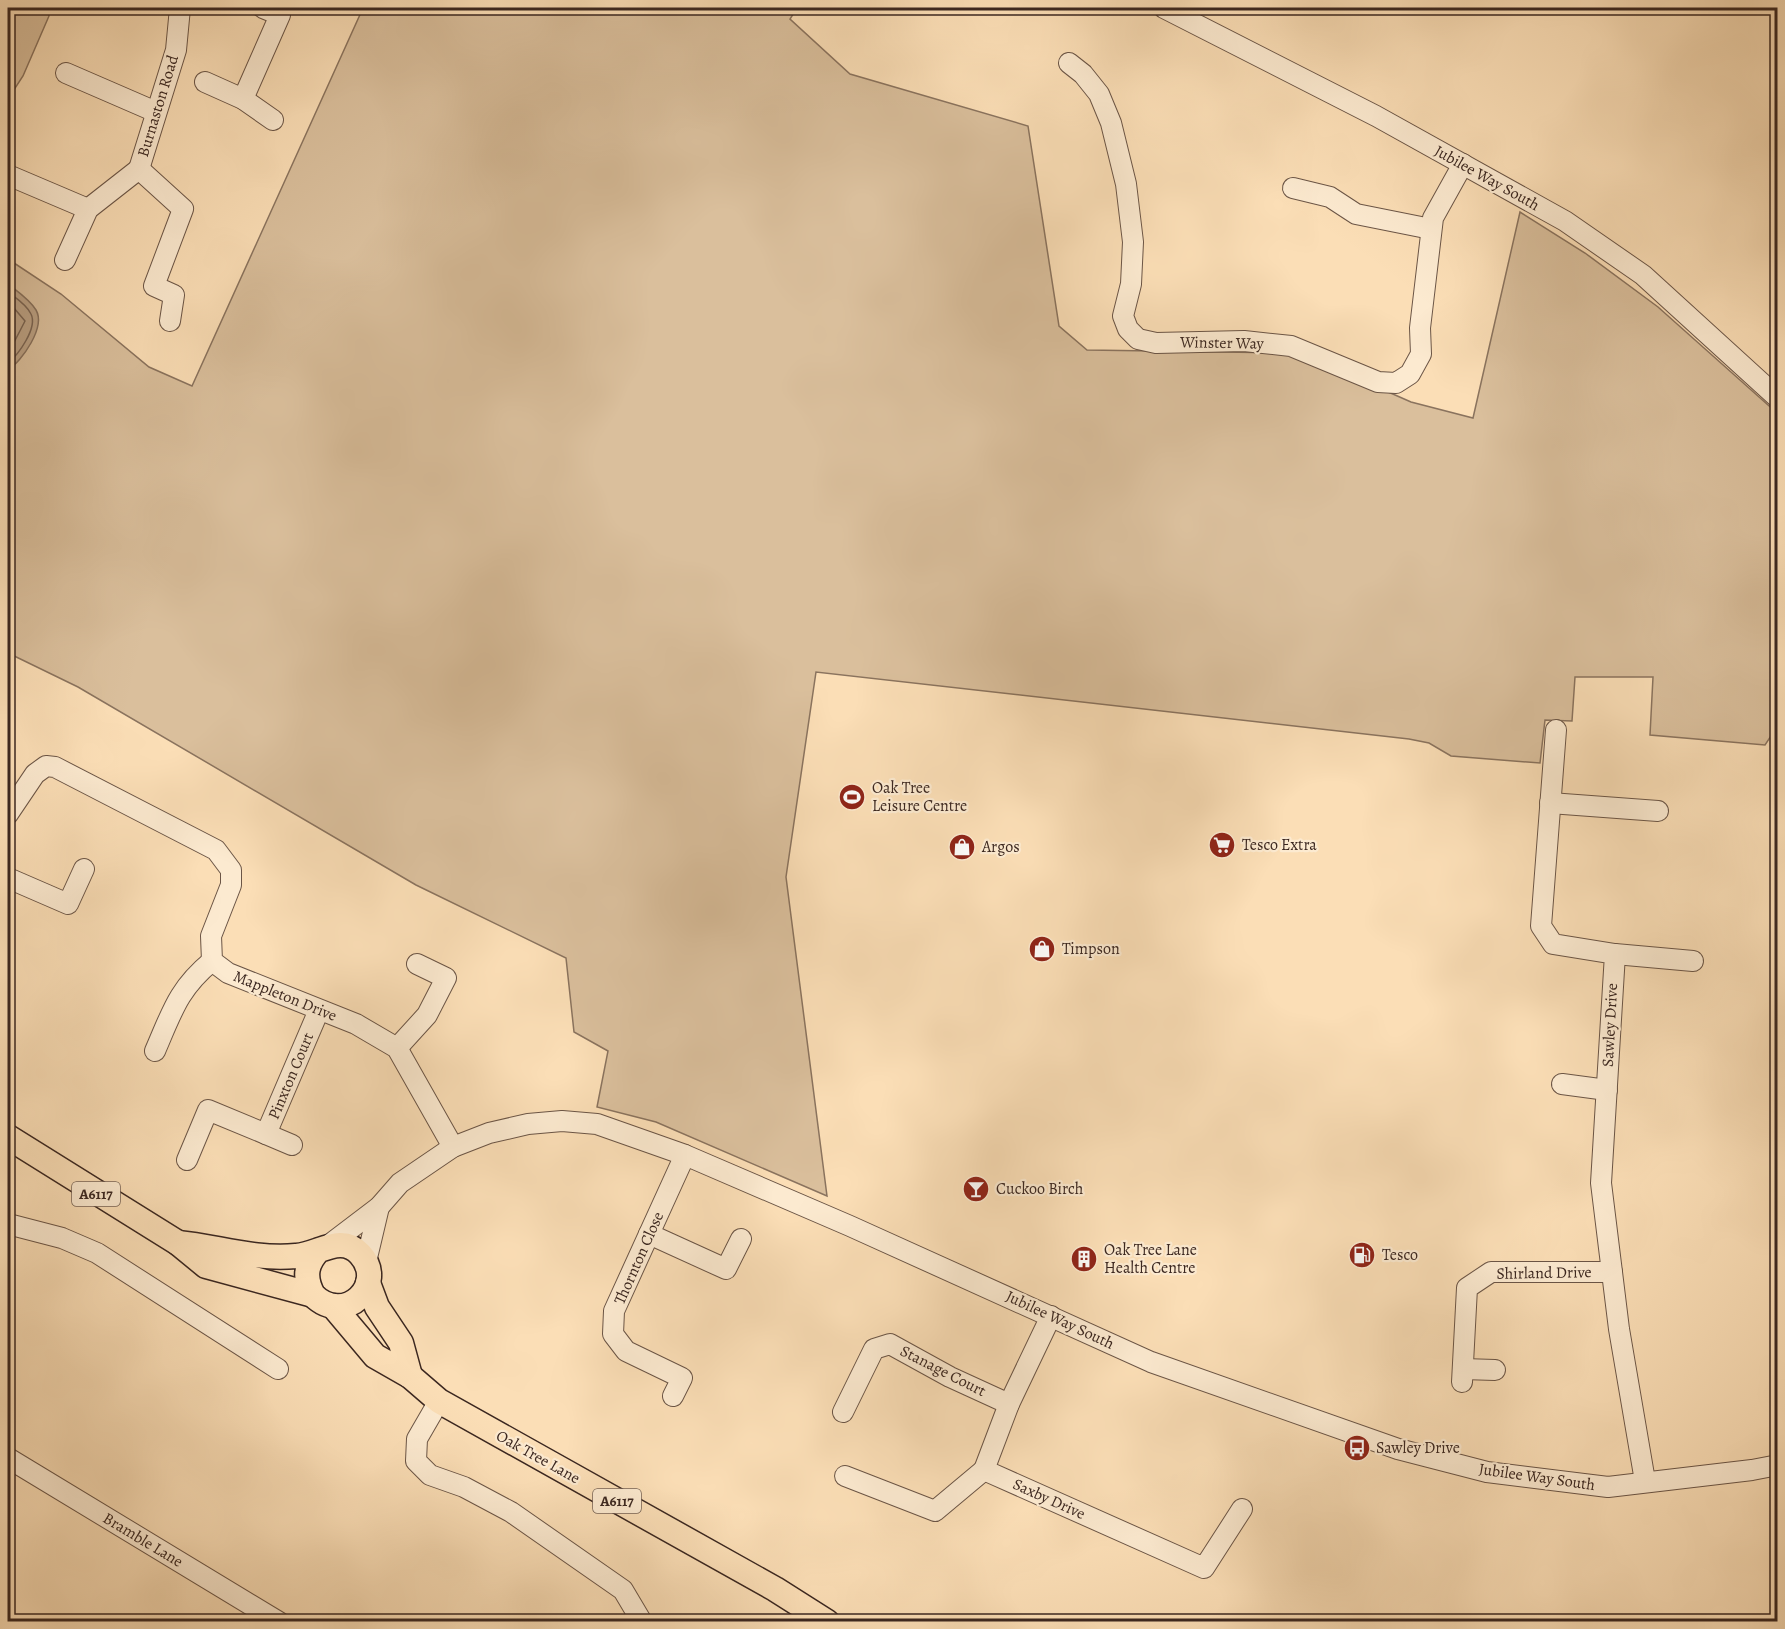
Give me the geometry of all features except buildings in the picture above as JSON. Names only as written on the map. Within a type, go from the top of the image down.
[{"type":"main road","name":"A6117","points":[[10,1145],[178,1242],[206,1266],[323,1301]]},
{"type":"main road","name":"A6117","points":[[178,1242],[213,1246],[266,1258],[299,1256],[324,1248],[351,1247],[367,1273]]},
{"type":"main road","name":"Oak Tree Lane","points":[[324,1248],[308,1266],[306,1276],[323,1301],[375,1356],[410,1376],[439,1401],[765,1584],[827,1622]]},
{"type":"main road","points":[[323,1301],[342,1306],[359,1299],[367,1273]]},
{"type":"main road","points":[[367,1273],[377,1307],[401,1343],[410,1376]]},
{"type":"street","name":"Burnaston Road","points":[[139,169],[176,50],[180,8]]},
{"type":"street","name":"Jubilee Way South","points":[[1164,8],[1463,164],[1564,221],[1643,275],[1778,398]]},
{"type":"street","points":[[243,99],[276,10]]},
{"type":"street","name":"Winster Way","points":[[1070,63],[1083,74],[1099,94],[1111,123],[1126,184],[1133,242],[1131,284],[1124,316],[1128,329],[1138,339],[1155,343],[1244,341],[1291,346],[1378,382],[1396,383],[1410,374],[1421,354],[1420,328],[1433,218],[1463,164]]},
{"type":"street","points":[[66,73],[156,112]]},
{"type":"street","points":[[205,82],[243,99],[273,120]]},
{"type":"street","points":[[65,261],[88,209],[139,169],[183,209],[154,286],[174,295],[170,321]]},
{"type":"street","points":[[8,175],[88,209]]},
{"type":"street","points":[[1293,188],[1330,197],[1356,214],[1431,230]]},
{"type":"street","points":[[1556,730],[1541,926],[1553,944],[1615,954],[1693,961]]},
{"type":"street","points":[[8,814],[36,774],[46,766],[55,767],[216,850],[231,870],[231,885],[211,936],[212,961],[191,978],[178,997],[155,1051]]},
{"type":"street","points":[[1550,803],[1658,811]]},
{"type":"street","points":[[8,878],[68,904],[84,869]]},
{"type":"street","name":"Sawley Drive","points":[[1615,954],[1600,1184],[1618,1329],[1645,1481]]},
{"type":"street","name":"Mappleton Drive","points":[[212,961],[228,973],[356,1024],[397,1048]]},
{"type":"street","points":[[417,964],[446,978],[426,1015],[397,1048],[453,1147]]},
{"type":"street","name":"Pinxton Court","points":[[187,1160],[208,1110],[266,1134],[319,1010]]},
{"type":"street","points":[[1562,1084],[1606,1090]]},
{"type":"street","name":"Jubilee Way South","points":[[324,1248],[379,1207],[400,1184],[453,1147],[499,1131],[528,1124],[562,1121],[597,1124],[685,1155],[1150,1362],[1398,1449],[1487,1472],[1608,1486],[1778,1465]]},
{"type":"street","points":[[266,1134],[292,1145]]},
{"type":"street","name":"Thornton Close","points":[[673,1396],[682,1378],[626,1351],[613,1334],[614,1311],[685,1155]]},
{"type":"street","name":"Jubilee Way South","points":[[367,1273],[379,1207]]},
{"type":"street","points":[[8,1224],[62,1238],[97,1253],[278,1369]]},
{"type":"street","points":[[649,1234],[726,1269],[741,1239]]},
{"type":"street","name":"Shirland Drive","points":[[1495,1370],[1462,1376],[1467,1288],[1491,1272],[1612,1272]]},
{"type":"street","points":[[845,1476],[935,1510],[984,1470],[1009,1404],[1051,1316]]},
{"type":"street","name":"Stanage Court","points":[[843,1412],[874,1349],[890,1344],[950,1377],[1009,1404]]},
{"type":"street","points":[[439,1401],[417,1439],[416,1461],[430,1474],[464,1487],[511,1512],[623,1590],[642,1622]]},
{"type":"street","name":"Bramble Lane","points":[[8,1458],[279,1622]]},
{"type":"street","name":"Saxby Drive","points":[[984,1470],[1204,1568],[1242,1509]]},
{"type":"shaded area","points":[[8,8],[48,8],[49,16],[23,76],[8,99]]},
{"type":"shaded area","points":[[363,8],[797,8],[790,19],[850,74],[1028,126],[1059,326],[1087,350],[1284,353],[1361,380],[1411,402],[1473,418],[1520,212],[1585,253],[1658,307],[1777,413],[1777,727],[1765,745],[1650,735],[1653,677],[1575,677],[1572,721],[1545,720],[1540,763],[1451,756],[1429,743],[1409,739],[816,672],[786,877],[827,1196],[656,1122],[597,1107],[608,1051],[574,1032],[566,958],[416,885],[78,687],[8,653],[8,259],[61,294],[149,367],[192,386]]},
{"type":"water","points":[[8,284],[36,310],[38,325],[26,352],[8,370]]},
{"type":"place","name":"Oak Tree Leisure Centre","points":[[852,797]]},
{"type":"place","name":"Tesco Extra","points":[[1222,845]]},
{"type":"place","name":"Argos","points":[[962,847]]},
{"type":"place","name":"Timpson","points":[[1042,949]]},
{"type":"place","name":"Cuckoo Birch","points":[[976,1189]]},
{"type":"place","name":"Tesco","points":[[1362,1255]]},
{"type":"place","name":"Oak Tree Lane Health Centre","points":[[1084,1259]]},
{"type":"place","name":"Sawley Drive","points":[[1357,1448]]}]
